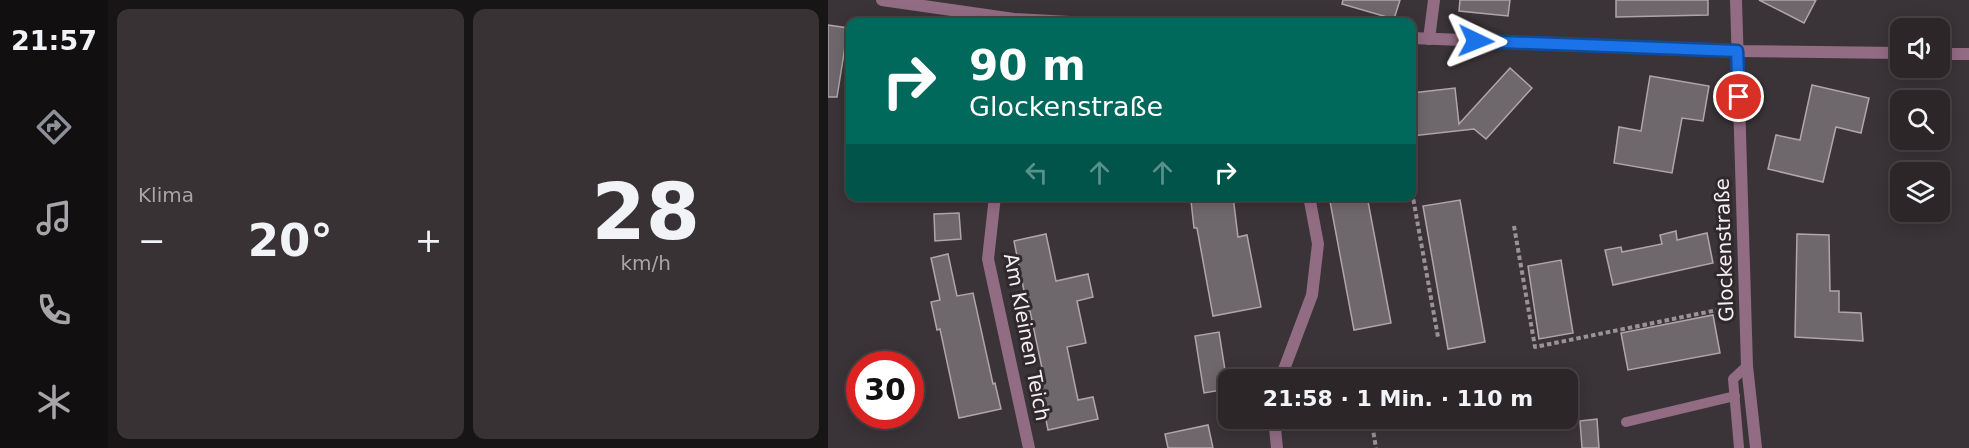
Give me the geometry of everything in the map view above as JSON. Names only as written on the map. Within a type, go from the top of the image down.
[{"type":"street","points":[[882,0],[946,4],[1001,18]]},
{"type":"street","points":[[1429,39],[1434,0]]},
{"type":"street","name":"Glockenstraße","points":[[1736,0],[1747,366],[1756,448]]},
{"type":"street","points":[[1416,38],[1737,51],[1890,53]]},
{"type":"street","points":[[1950,54],[1969,54]]},
{"type":"street","name":"Am Kleinen Teich","points":[[994,201],[988,259],[1029,448]]},
{"type":"street","points":[[1284,369],[1312,295],[1318,244],[1310,201]]},
{"type":"street","points":[[1275,429],[1277,448]]},
{"type":"lane","points":[[1739,448],[1733,379],[1747,366]]},
{"type":"lane","points":[[1626,422],[1734,396]]},
{"type":"path","points":[[1414,201],[1438,337]]},
{"type":"path","points":[[1514,226],[1535,347],[1745,304]]},
{"type":"path","points":[[1373,429],[1376,448]]},
{"type":"building","points":[[1343,0],[1400,0],[1394,18],[1342,4]]},
{"type":"building","points":[[1460,0],[1510,0],[1508,16],[1459,11]]},
{"type":"building","points":[[1616,0],[1708,0],[1708,15],[1616,17]]},
{"type":"building","points":[[1759,0],[1816,0],[1804,23]]},
{"type":"building","points":[[828,25],[846,28],[846,41],[837,97],[828,97]]},
{"type":"building","points":[[1510,68],[1532,88],[1486,139],[1474,129],[1416,136],[1416,93],[1455,88],[1459,124]]},
{"type":"building","points":[[1650,76],[1709,86],[1703,121],[1682,118],[1672,173],[1614,163],[1619,127],[1641,131]]},
{"type":"building","points":[[1812,85],[1869,98],[1861,133],[1836,127],[1823,182],[1768,169],[1776,135],[1800,140]]},
{"type":"building","points":[[1460,200],[1485,342],[1448,349],[1423,206]]},
{"type":"building","points":[[1191,201],[1234,201],[1238,237],[1247,235],[1261,307],[1213,316],[1197,228],[1194,228]]},
{"type":"building","points":[[1330,201],[1368,201],[1391,323],[1354,330]]},
{"type":"building","points":[[959,213],[961,239],[935,241],[934,214]]},
{"type":"building","points":[[1676,231],[1677,240],[1707,233],[1713,263],[1613,285],[1605,250],[1621,247],[1622,252],[1662,244],[1660,235]]},
{"type":"building","points":[[1046,234],[1056,281],[1088,274],[1093,297],[1077,301],[1086,343],[1067,347],[1078,400],[1093,397],[1098,419],[1048,430],[1037,375],[1043,373],[1014,241]]},
{"type":"building","points":[[1797,234],[1829,235],[1830,291],[1839,291],[1839,312],[1861,313],[1863,341],[1795,337]]},
{"type":"building","points":[[948,254],[957,296],[973,293],[993,384],[995,383],[1001,409],[959,418],[940,329],[937,330],[931,302],[940,300],[931,258]]},
{"type":"building","points":[[1561,260],[1573,333],[1539,339],[1528,266]]},
{"type":"building","points":[[1713,315],[1720,353],[1628,370],[1621,333]]},
{"type":"building","points":[[1219,332],[1225,369],[1218,369],[1218,391],[1204,393],[1195,336]]},
{"type":"building","points":[[1597,419],[1599,448],[1582,448],[1580,421]]},
{"type":"building","points":[[1208,425],[1213,448],[1168,448],[1165,434]]},
{"type":"route","points":[[1476,41],[1737,51],[1739,97]]}]
